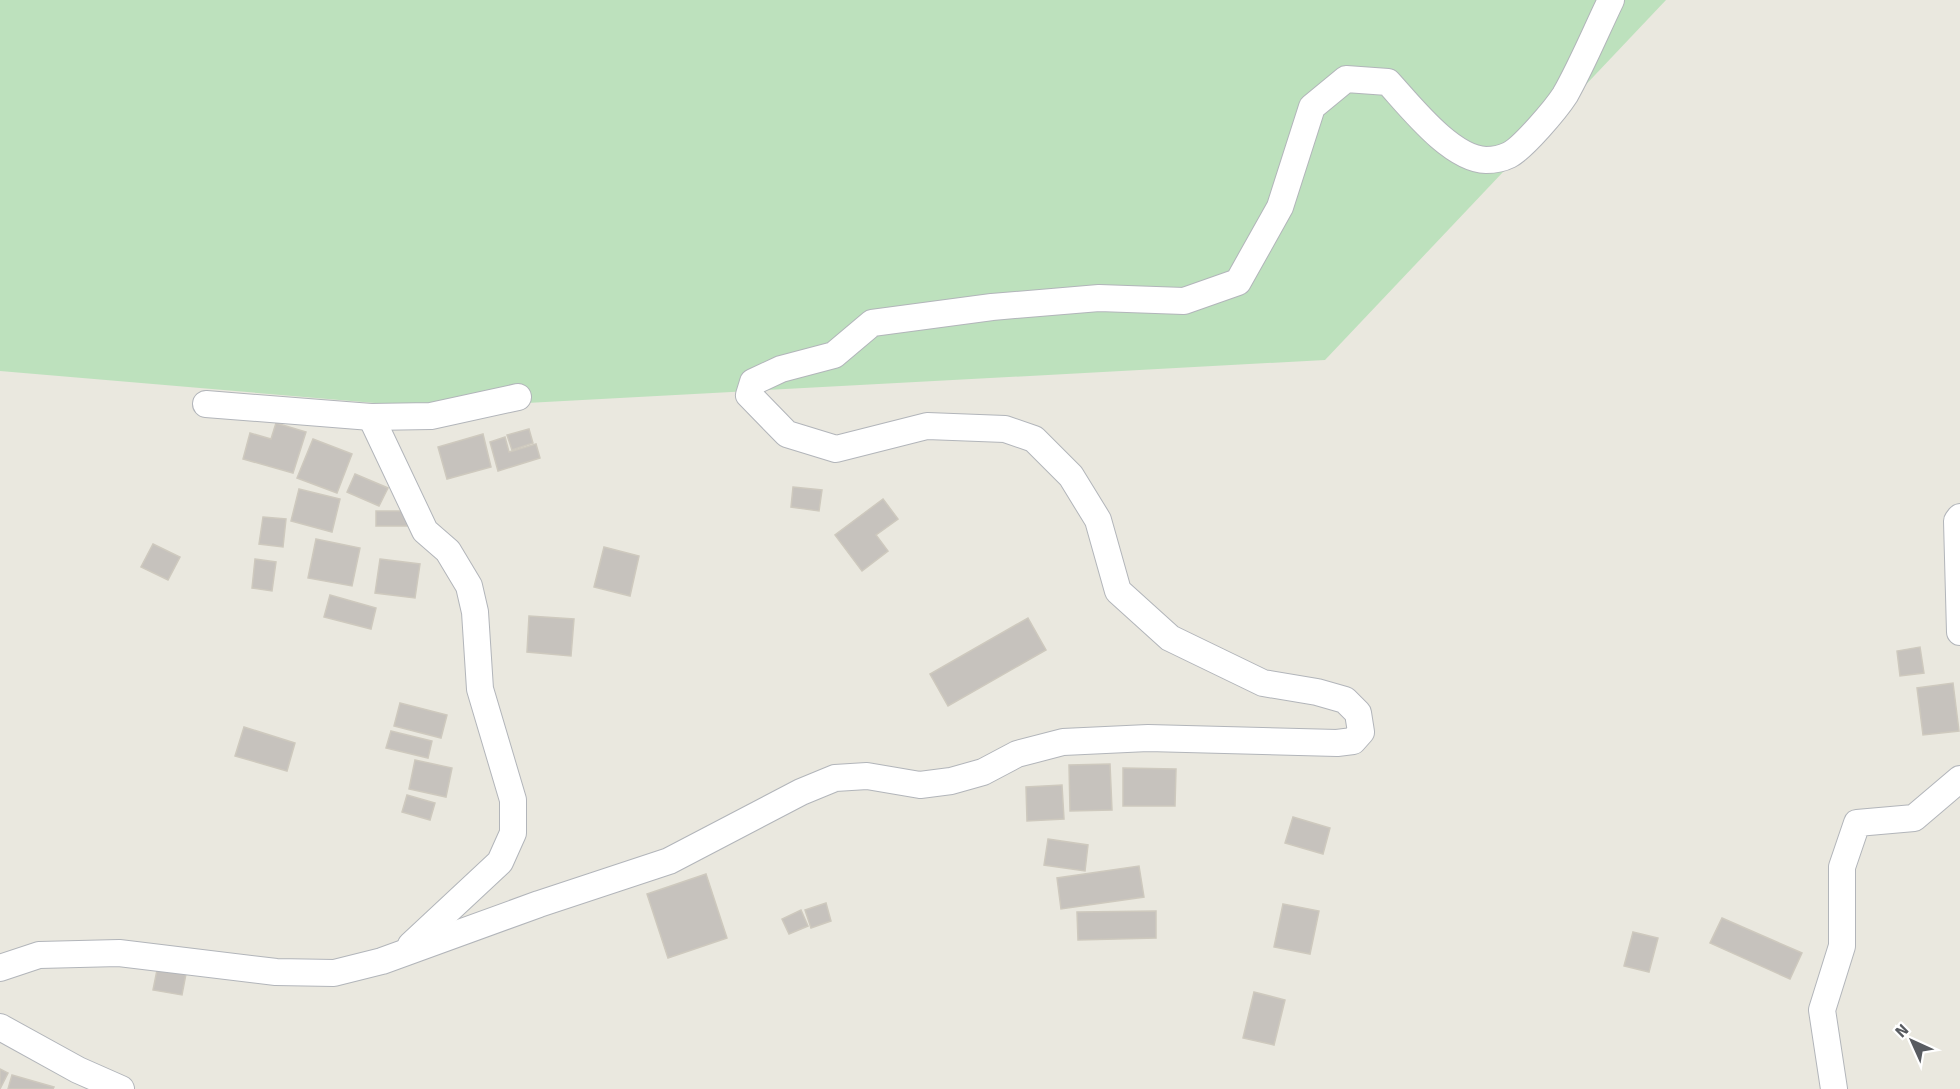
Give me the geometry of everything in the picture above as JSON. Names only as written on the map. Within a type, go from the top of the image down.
[{"type":"street","points":[[0,968],[39,955],[118,953],[276,972],[334,973],[382,961],[539,904],[669,861],[801,792],[835,778],[867,776],[920,785],[951,781],[983,772],[1017,754],[1063,742],[1148,738],[1337,743],[1353,741],[1361,732],[1358,713],[1345,700],[1317,692],[1263,683],[1170,638],[1118,591],[1098,520],[1071,476],[1034,439],[1005,429],[927,426],[836,449],[787,434],[749,395],[753,382],[781,369],[834,355],[872,323],[992,307],[1099,298],[1184,301],[1238,282],[1280,207],[1312,107],[1346,79],[1388,82],[1441,138],[1464,153],[1485,160],[1510,155],[1540,126],[1564,96],[1611,0]]},
{"type":"street","points":[[206,404],[371,417],[431,416],[518,397]]},
{"type":"street","points":[[371,417],[425,531],[448,551],[469,586],[475,612],[480,689],[513,800],[513,833],[500,862],[402,953]]},
{"type":"street","points":[[1960,517],[1957,521],[1960,632]]},
{"type":"street","points":[[1834,1089],[1822,1010],[1842,946],[1842,867],[1857,823],[1914,818],[1960,779]]},
{"type":"street","points":[[0,1027],[78,1070],[121,1089]]},
{"type":"green space","points":[[0,0],[1666,0],[1325,360],[434,408],[0,371]]},
{"type":"building","points":[[276,423],[306,432],[293,473],[243,459],[250,433],[271,439]]},
{"type":"building","points":[[529,429],[533,443],[512,450],[507,435]]},
{"type":"building","points":[[483,434],[491,467],[447,479],[438,447]]},
{"type":"building","points":[[505,437],[509,452],[536,444],[540,458],[498,471],[490,442]]},
{"type":"building","points":[[313,439],[352,454],[337,493],[297,478]]},
{"type":"building","points":[[355,474],[388,488],[379,506],[347,492]]},
{"type":"building","points":[[793,487],[822,490],[819,511],[791,507]]},
{"type":"building","points":[[299,489],[340,499],[332,532],[291,521]]},
{"type":"building","points":[[883,499],[898,519],[876,535],[888,551],[862,571],[835,535]]},
{"type":"building","points":[[376,511],[407,511],[407,526],[376,526]]},
{"type":"building","points":[[263,517],[286,519],[283,547],[259,544]]},
{"type":"building","points":[[316,539],[360,548],[352,586],[308,578]]},
{"type":"building","points":[[153,544],[180,557],[168,580],[141,567]]},
{"type":"building","points":[[604,547],[639,556],[630,596],[594,587]]},
{"type":"building","points":[[255,559],[276,562],[272,591],[252,588]]},
{"type":"building","points":[[380,559],[420,564],[415,598],[375,593]]},
{"type":"building","points":[[330,595],[376,608],[371,629],[324,617]]},
{"type":"building","points":[[529,616],[574,619],[571,656],[527,652]]},
{"type":"building","points":[[1028,618],[1046,650],[948,706],[930,674]]},
{"type":"building","points":[[1920,647],[1924,673],[1900,676],[1897,651]]},
{"type":"building","points":[[1953,683],[1959,731],[1923,735],[1917,688]]},
{"type":"building","points":[[400,703],[447,715],[441,738],[394,726]]},
{"type":"building","points":[[244,727],[295,743],[287,771],[235,756]]},
{"type":"building","points":[[391,731],[432,741],[428,758],[386,748]]},
{"type":"building","points":[[415,760],[452,768],[446,797],[409,789]]},
{"type":"building","points":[[1110,764],[1112,810],[1070,811],[1069,765]]},
{"type":"building","points":[[1123,768],[1176,769],[1175,806],[1123,806]]},
{"type":"building","points":[[1062,785],[1064,819],[1027,821],[1026,787]]},
{"type":"building","points":[[407,795],[435,803],[430,820],[402,812]]},
{"type":"building","points":[[1293,817],[1330,828],[1323,854],[1285,843]]},
{"type":"building","points":[[1048,839],[1088,845],[1085,871],[1044,865]]},
{"type":"building","points":[[1139,866],[1144,897],[1061,909],[1057,878]]},
{"type":"building","points":[[706,874],[727,938],[668,958],[647,894]]},
{"type":"building","points":[[826,903],[831,921],[811,928],[805,910]]},
{"type":"building","points":[[1283,904],[1319,911],[1310,954],[1274,947]]},
{"type":"building","points":[[801,910],[808,926],[789,934],[782,919]]},
{"type":"building","points":[[1156,911],[1156,938],[1078,940],[1077,912]]},
{"type":"building","points":[[1722,918],[1802,953],[1790,979],[1710,943]]},
{"type":"building","points":[[1633,932],[1658,938],[1649,972],[1624,966]]},
{"type":"building","points":[[157,970],[186,974],[182,995],[153,990]]},
{"type":"building","points":[[1254,992],[1285,1000],[1274,1045],[1243,1038]]},
{"type":"building","points":[[0,1069],[8,1073],[0,1089]]},
{"type":"building","points":[[12,1075],[54,1087],[53,1089],[8,1089]]}]
